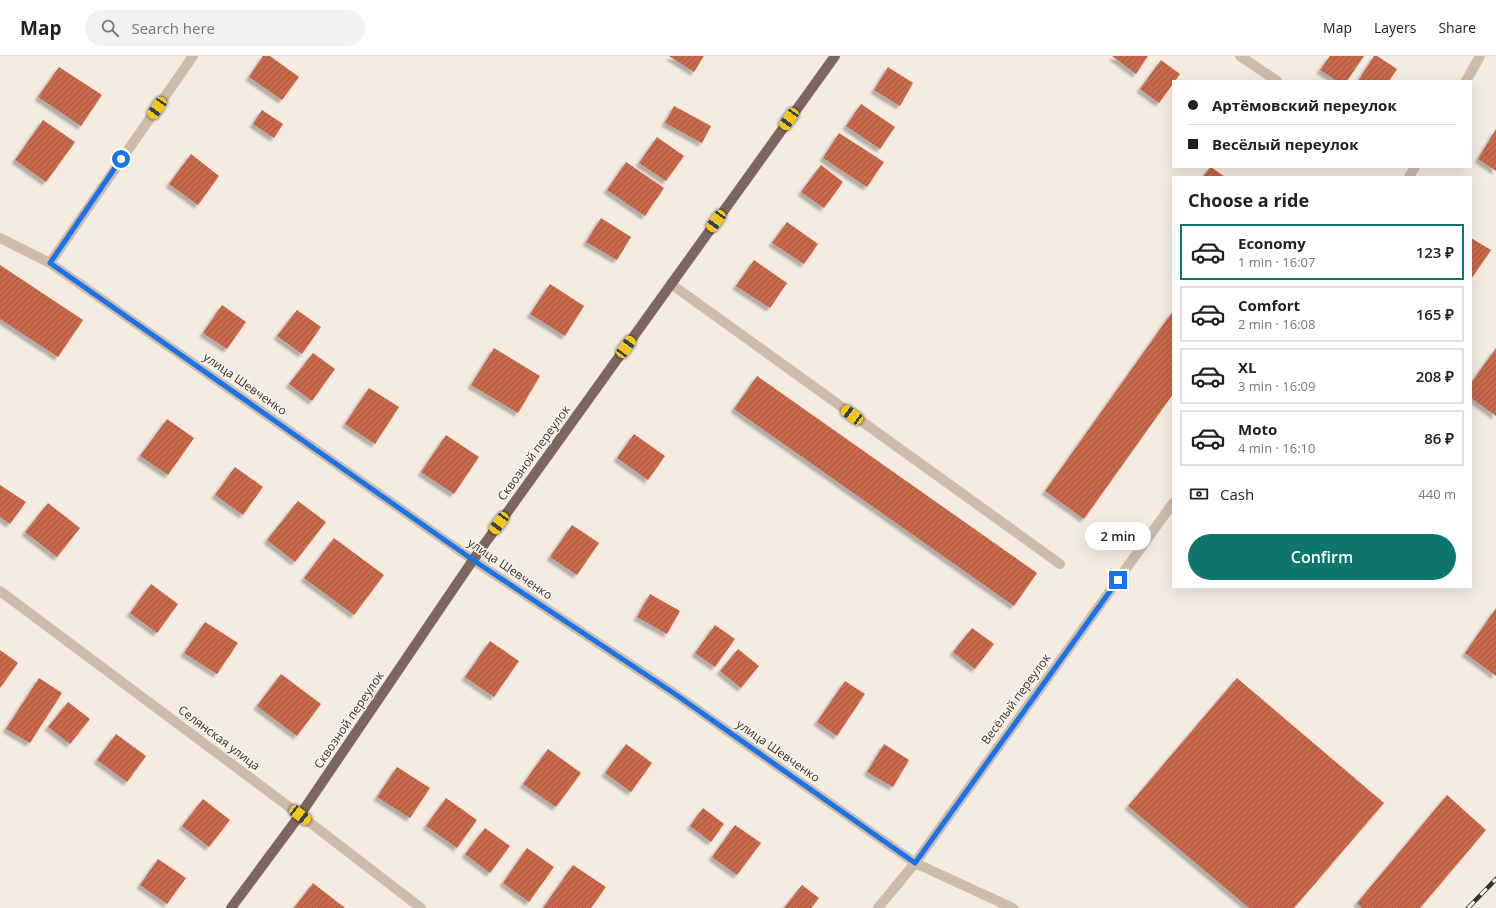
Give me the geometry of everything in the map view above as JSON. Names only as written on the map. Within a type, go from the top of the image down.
[{"type":"main road","name":"Сквозной переулок","points":[[231,908],[300,815],[473,560],[835,56]]},
{"type":"street","points":[[50,263],[193,56]]},
{"type":"street","points":[[1240,56],[1276,80]]},
{"type":"street","points":[[1467,80],[1480,56]]},
{"type":"street","name":"улица Шевченко","points":[[0,238],[50,263],[473,560],[675,694],[915,863],[1013,908]]},
{"type":"street","points":[[671,284],[1060,564]]},
{"type":"street","name":"Весёлый переулок","points":[[878,908],[915,863],[1172,504]]},
{"type":"street","name":"Селянская улица","points":[[0,591],[300,815],[421,908]]},
{"type":"building","points":[[263,56],[270,56],[299,77],[282,100],[249,77]]},
{"type":"building","points":[[669,56],[704,56],[694,72]]},
{"type":"building","points":[[1112,56],[1148,56],[1136,74]]},
{"type":"building","points":[[1330,56],[1364,56],[1348,80],[1335,80],[1320,70]]},
{"type":"building","points":[[1374,56],[1377,56],[1397,69],[1390,80],[1359,80]]},
{"type":"building","points":[[1161,60],[1180,74],[1176,80],[1172,80],[1172,85],[1159,103],[1140,89]]},
{"type":"building","points":[[59,67],[102,95],[81,126],[38,97]]},
{"type":"building","points":[[888,67],[913,83],[900,106],[874,90]]},
{"type":"building","points":[[861,104],[895,127],[880,149],[846,126]]},
{"type":"building","points":[[674,106],[711,126],[702,143],[665,123]]},
{"type":"building","points":[[262,110],[283,124],[274,138],[253,124]]},
{"type":"building","points":[[43,120],[75,142],[46,182],[15,160]]},
{"type":"building","points":[[1496,129],[1496,171],[1478,159]]},
{"type":"building","points":[[839,133],[884,162],[867,187],[823,158]]},
{"type":"building","points":[[657,137],[684,156],[666,181],[639,163]]},
{"type":"building","points":[[191,154],[219,176],[198,205],[169,184]]},
{"type":"building","points":[[626,162],[664,188],[645,216],[607,190]]},
{"type":"building","points":[[821,165],[843,182],[824,208],[801,192]]},
{"type":"building","points":[[1209,168],[1212,168],[1224,176],[1204,176]]},
{"type":"building","points":[[601,218],[631,237],[617,260],[586,242]]},
{"type":"building","points":[[787,222],[818,244],[804,264],[772,243]]},
{"type":"building","points":[[1472,239],[1491,250],[1472,278]]},
{"type":"building","points":[[754,260],[787,283],[770,308],[736,286]]},
{"type":"building","points":[[0,265],[83,320],[58,357],[0,319]]},
{"type":"building","points":[[550,284],[584,306],[565,336],[530,314]]},
{"type":"building","points":[[222,305],[246,322],[227,349],[203,333]]},
{"type":"building","points":[[297,310],[321,327],[302,354],[277,336]]},
{"type":"building","points":[[1172,312],[1172,395],[1084,519],[1045,491]]},
{"type":"building","points":[[494,348],[540,376],[518,413],[471,385]]},
{"type":"building","points":[[1496,348],[1496,416],[1472,399],[1472,382]]},
{"type":"building","points":[[313,353],[335,369],[312,401],[289,384]]},
{"type":"building","points":[[757,376],[1037,573],[1014,606],[734,409]]},
{"type":"building","points":[[369,388],[399,407],[375,444],[345,424]]},
{"type":"building","points":[[167,419],[194,438],[168,475],[140,456]]},
{"type":"building","points":[[634,434],[665,456],[648,480],[617,458]]},
{"type":"building","points":[[446,435],[479,457],[454,494],[421,472]]},
{"type":"building","points":[[235,467],[263,487],[243,515],[215,495]]},
{"type":"building","points":[[0,485],[26,502],[10,524],[0,517]]},
{"type":"building","points":[[298,501],[326,522],[295,562],[267,540]]},
{"type":"building","points":[[48,503],[80,528],[57,557],[25,532]]},
{"type":"building","points":[[572,525],[599,543],[577,575],[550,557]]},
{"type":"building","points":[[334,538],[384,575],[354,615],[304,578]]},
{"type":"building","points":[[151,584],[178,604],[157,633],[130,613]]},
{"type":"building","points":[[650,594],[680,611],[667,634],[637,617]]},
{"type":"building","points":[[1496,608],[1496,676],[1465,653]]},
{"type":"building","points":[[205,622],[238,643],[217,674],[184,653]]},
{"type":"building","points":[[715,625],[735,639],[715,667],[695,653]]},
{"type":"building","points":[[972,628],[994,644],[975,669],[953,652]]},
{"type":"building","points":[[490,641],[519,661],[494,697],[465,677]]},
{"type":"building","points":[[738,649],[759,666],[741,688],[720,671]]},
{"type":"building","points":[[0,650],[18,663],[0,688]]},
{"type":"building","points":[[281,674],[321,704],[297,736],[257,706]]},
{"type":"building","points":[[39,678],[62,693],[30,743],[6,729]]},
{"type":"building","points":[[1237,678],[1384,803],[1294,908],[1249,908],[1128,806]]},
{"type":"building","points":[[845,681],[865,694],[837,736],[817,722]]},
{"type":"building","points":[[68,702],[90,719],[70,744],[48,727]]},
{"type":"building","points":[[116,734],[146,756],[127,782],[97,760]]},
{"type":"building","points":[[626,744],[652,763],[631,792],[605,773]]},
{"type":"building","points":[[884,744],[909,760],[893,787],[867,772]]},
{"type":"building","points":[[548,749],[581,773],[556,807],[523,784]]},
{"type":"building","points":[[397,767],[430,788],[410,818],[377,797]]},
{"type":"building","points":[[1447,795],[1486,830],[1420,908],[1362,908],[1357,903]]},
{"type":"building","points":[[446,798],[477,820],[457,848],[426,826]]},
{"type":"building","points":[[203,799],[230,820],[209,847],[182,826]]},
{"type":"building","points":[[703,808],[724,824],[711,842],[690,826]]},
{"type":"building","points":[[735,825],[761,843],[737,875],[712,857]]},
{"type":"building","points":[[485,828],[510,846],[490,873],[465,854]]},
{"type":"building","points":[[527,848],[554,867],[529,902],[503,883]]},
{"type":"building","points":[[158,859],[186,878],[167,904],[140,885]]},
{"type":"building","points":[[573,865],[606,887],[591,908],[543,908]]},
{"type":"building","points":[[313,883],[345,908],[294,908]]},
{"type":"building","points":[[802,885],[819,898],[811,908],[784,908]]},
{"type":"railway","points":[[1468,908],[1496,879]]},
{"type":"route","points":[[121,159],[50,263],[473,560],[675,694],[915,863],[1118,580]]}]
